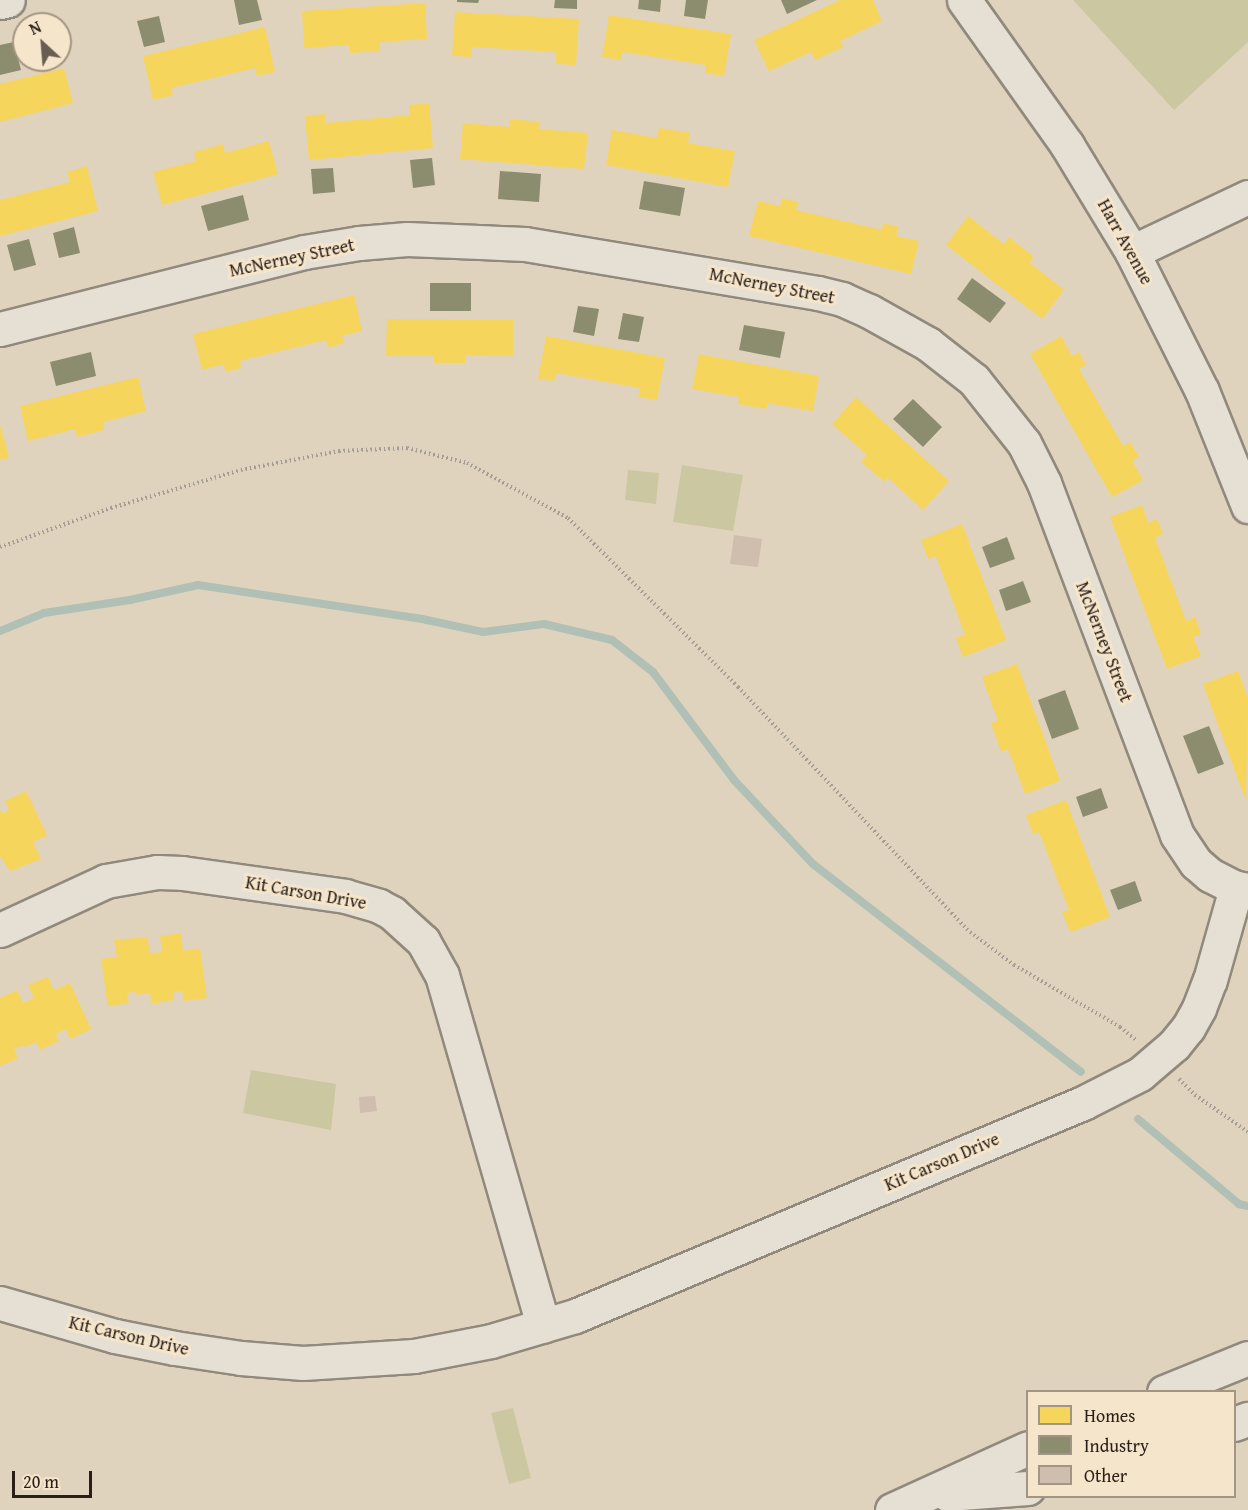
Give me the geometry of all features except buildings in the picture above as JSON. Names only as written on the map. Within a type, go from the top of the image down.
[{"type":"street","points":[[0,2],[8,0]]},
{"type":"street","name":"Harr Avenue","points":[[964,0],[1067,145],[1132,252],[1202,392],[1248,506]]},
{"type":"street","points":[[1132,252],[1248,197]]},
{"type":"street","name":"McNerney Street","points":[[0,329],[304,252],[407,239],[525,244],[818,293],[842,299],[869,311],[928,344],[968,374],[994,402],[1024,444],[1044,483],[1176,835],[1196,863],[1210,875],[1242,889]]},
{"type":"street","name":"Kit Carson Drive","points":[[0,930],[106,881],[157,872],[182,873],[345,896],[379,906],[392,913],[423,941],[442,975],[543,1326]]},
{"type":"street","name":"Kit Carson Drive","points":[[0,1303],[115,1336],[165,1346],[241,1358],[303,1363],[414,1356],[491,1341],[575,1316],[1120,1086],[1160,1059],[1188,1028],[1210,980],[1242,889]]},
{"type":"street","points":[[1169,1390],[1248,1358]]},
{"type":"street","points":[[1203,1376],[1248,1372]]},
{"type":"street","points":[[892,1510],[928,1496],[1026,1449]]},
{"type":"street","points":[[928,1496],[1026,1488]]},
{"type":"path","points":[[0,547],[111,508],[241,470],[339,451],[407,448],[467,463],[568,518],[738,687],[970,932],[1014,965],[1120,1027],[1160,1059],[1195,1095],[1248,1132]]},
{"type":"shaded area","points":[[1073,0],[1248,0],[1248,42],[1174,110]]},
{"type":"shaded area","points":[[682,465],[743,475],[733,531],[673,522]]},
{"type":"shaded area","points":[[628,470],[659,473],[656,504],[625,500]]},
{"type":"shaded area","points":[[251,1070],[336,1084],[331,1130],[243,1113]]},
{"type":"shaded area","points":[[513,1408],[531,1478],[509,1484],[491,1413]]},
{"type":"waterway","points":[[0,631],[44,613],[130,600],[198,585],[422,619],[483,632],[544,624],[612,640],[653,672],[734,780],[813,864],[1081,1072]]},
{"type":"waterway","points":[[1138,1119],[1239,1204],[1248,1206]]}]
